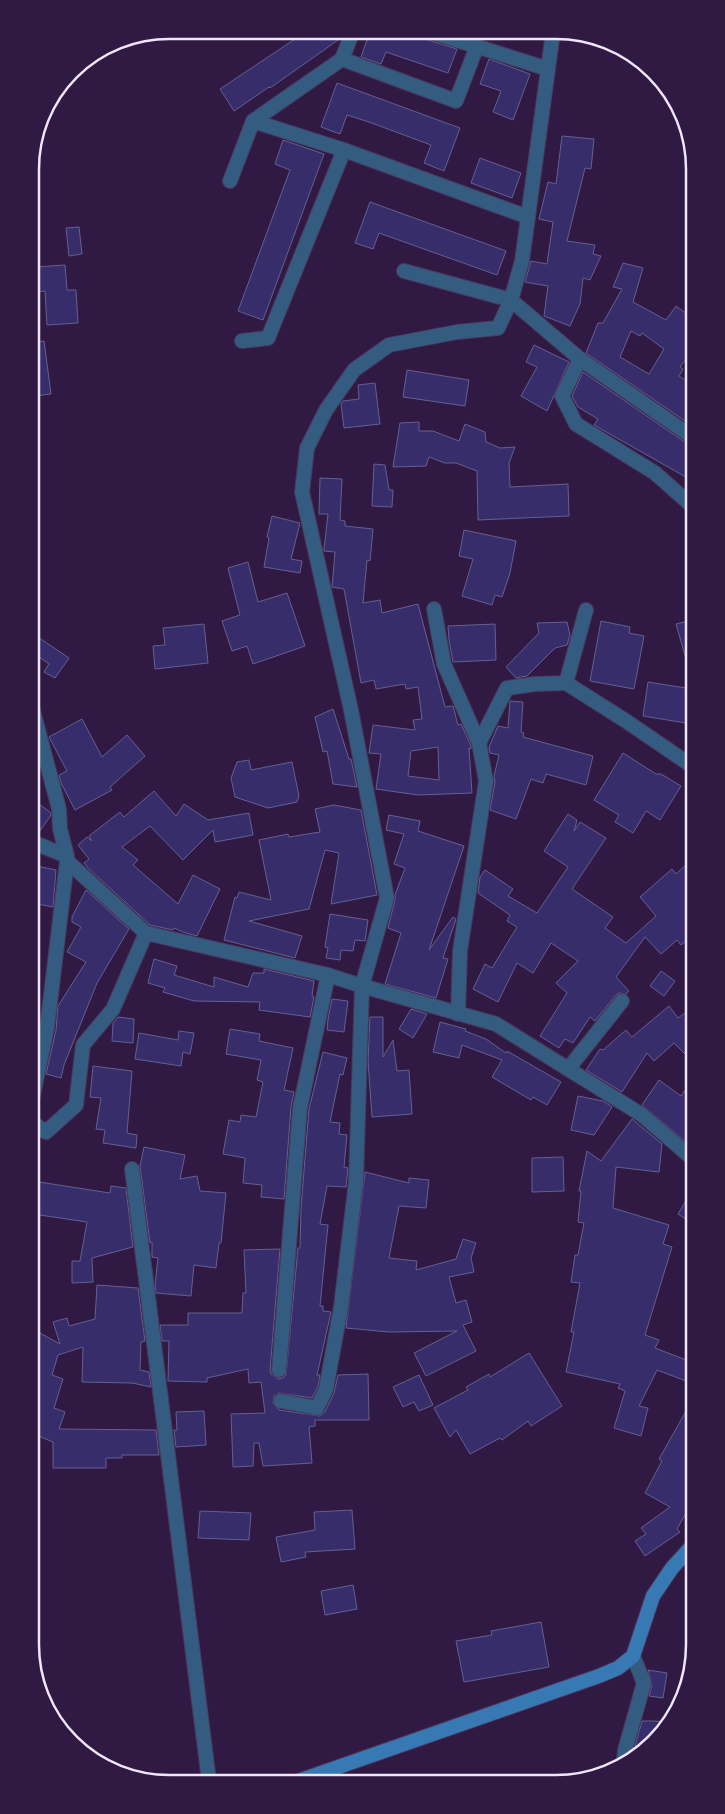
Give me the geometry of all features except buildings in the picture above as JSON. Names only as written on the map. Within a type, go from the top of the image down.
[{"type":"main road","points":[[315,1775],[618,1668],[633,1656],[653,1596],[672,1568],[686,1553]]},
{"type":"street","points":[[230,181],[253,121],[342,59],[350,39]]},
{"type":"street","points":[[454,39],[548,70]]},
{"type":"street","points":[[281,1401],[317,1408],[326,1389],[341,1307],[356,1181],[362,986],[387,898],[351,710],[302,492],[307,448],[326,410],[354,370],[389,345],[457,332],[498,328],[511,300],[522,261],[552,39]]},
{"type":"street","points":[[342,59],[456,101],[477,46]]},
{"type":"street","points":[[253,121],[344,150],[528,217]]},
{"type":"street","points":[[242,341],[268,338],[344,150]]},
{"type":"street","points":[[404,271],[511,300],[580,359],[686,433]]},
{"type":"street","points":[[580,359],[562,396],[576,424],[655,473],[686,501]]},
{"type":"street","points":[[434,609],[444,664],[479,743],[486,781],[460,951],[458,1014]]},
{"type":"street","points":[[566,683],[586,610]]},
{"type":"street","points":[[479,743],[507,688],[535,684],[566,683],[686,762]]},
{"type":"street","points":[[39,733],[59,809],[60,829],[67,859],[47,1028],[39,1067]]},
{"type":"street","points":[[39,845],[67,859],[146,933],[328,974],[362,986],[496,1024],[642,1115],[686,1153]]},
{"type":"street","points":[[39,1127],[46,1132],[76,1105],[83,1045],[112,1008],[146,933]]},
{"type":"street","points":[[279,1370],[300,1108],[328,974]]},
{"type":"street","points":[[568,1070],[622,1001]]},
{"type":"street","points":[[132,1169],[208,1775]]},
{"type":"street","points":[[624,1756],[624,1750],[644,1683],[633,1656]]}]
